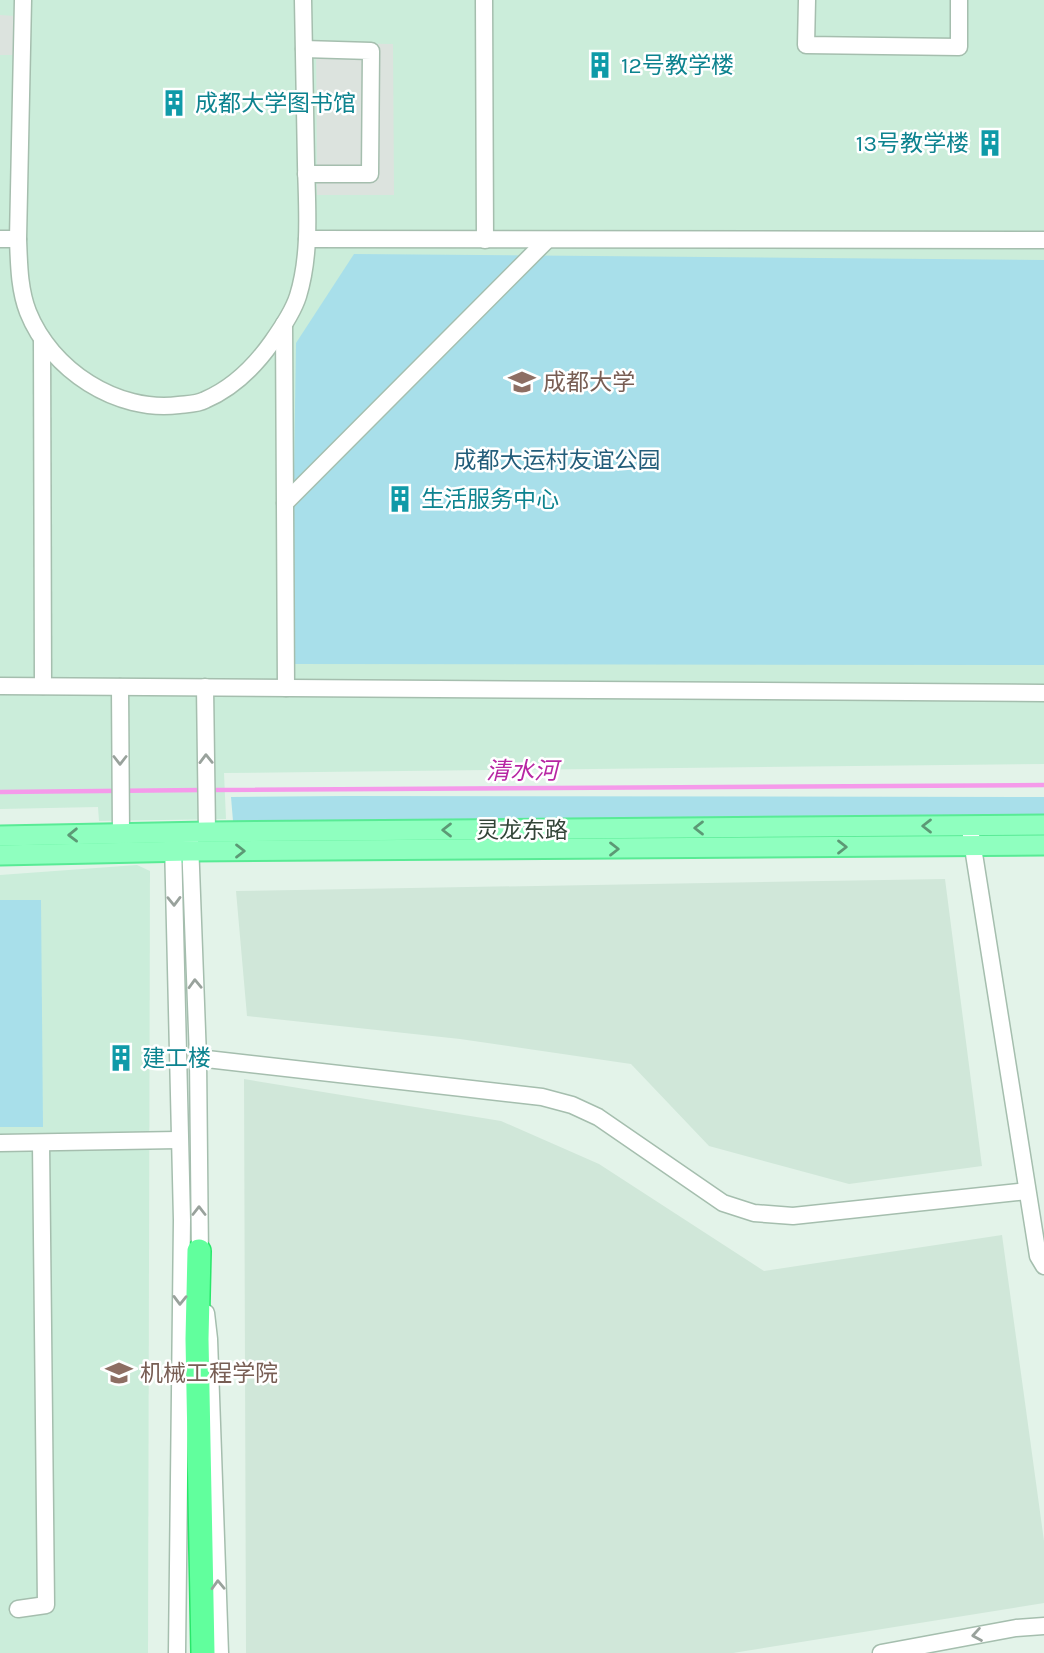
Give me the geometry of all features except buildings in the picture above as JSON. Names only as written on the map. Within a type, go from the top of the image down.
[{"type":"highway","points":[[199,1251],[197,1339],[203,1653]]},
{"type":"main road","name":"灵龙东路","points":[[0,855],[187,840],[1044,825]]},
{"type":"main road","name":"灵龙东路","points":[[0,836],[121,834],[187,840],[1044,845]]},
{"type":"street","points":[[23,0],[18,239],[20,278],[27,311],[42,339],[95,389],[131,402],[164,407],[203,402],[236,382],[265,352],[298,297],[307,239],[303,0]]},
{"type":"street","points":[[484,0],[485,240]]},
{"type":"street","points":[[807,0],[806,45],[959,47],[959,0]]},
{"type":"street","points":[[304,49],[371,51],[370,174],[306,174]]},
{"type":"street","points":[[0,239],[18,239]]},
{"type":"street","points":[[307,239],[1044,240]]},
{"type":"street","points":[[285,503],[547,240]]},
{"type":"street","points":[[284,324],[286,688]]},
{"type":"street","points":[[42,339],[43,686]]},
{"type":"street","points":[[0,686],[1044,693]]},
{"type":"street","points":[[120,687],[121,834]]},
{"type":"street","points":[[177,1653],[182,1220],[178,1140],[187,840],[206,812],[205,687]]},
{"type":"street","points":[[969,826],[1038,1256],[1044,1266]]},
{"type":"street","points":[[187,840],[198,1058],[199,1251],[209,1339],[220,1653]]},
{"type":"street","points":[[198,1058],[542,1097],[572,1105],[598,1117],[723,1203],[754,1213],[793,1216],[1027,1191]]},
{"type":"street","points":[[0,1143],[178,1140]]},
{"type":"street","points":[[18,1609],[46,1605],[41,1143]]},
{"type":"street","points":[[880,1653],[1017,1628],[1044,1626]]},
{"type":"shaded area","name":"成都大学","points":[[0,0],[1044,0],[1044,764],[224,773],[226,819],[99,821],[98,807],[0,809]]},
{"type":"shaded area","points":[[0,15],[15,16],[14,55],[0,55]]},
{"type":"shaded area","points":[[316,43],[393,44],[394,195],[317,195]]},
{"type":"shaded area","points":[[137,865],[150,871],[148,1653],[0,1653],[0,875]]},
{"type":"shaded area","points":[[945,879],[982,1166],[849,1184],[709,1146],[631,1064],[460,1039],[247,1016],[236,891]]},
{"type":"shaded area","points":[[244,1079],[501,1121],[599,1164],[764,1271],[1002,1235],[1044,1541],[1044,1603],[733,1653],[246,1653]]},
{"type":"green space","name":"成都大运村友谊公园","points":[[354,254],[1044,260],[1044,665],[291,664],[296,343]]},
{"type":"green space","points":[[231,797],[1044,797],[1044,818],[233,821]]},
{"type":"green space","points":[[0,900],[41,900],[43,1127],[0,1127]]},
{"type":"waterway","name":"清水河","points":[[211,790],[1044,785]]},
{"type":"waterway","name":"清水河","points":[[0,792],[202,790]]},
{"type":"place","name":"12号教学楼","points":[[600,65]]},
{"type":"place","name":"成都大学图书馆","points":[[174,103]]},
{"type":"place","name":"13号教学楼","points":[[990,143]]},
{"type":"place","name":"成都大学","points":[[522,382]]},
{"type":"place","name":"生活服务中心","points":[[400,499]]},
{"type":"place","name":"建工楼","points":[[121,1058]]},
{"type":"place","name":"机械工程学院","points":[[119,1373]]}]
